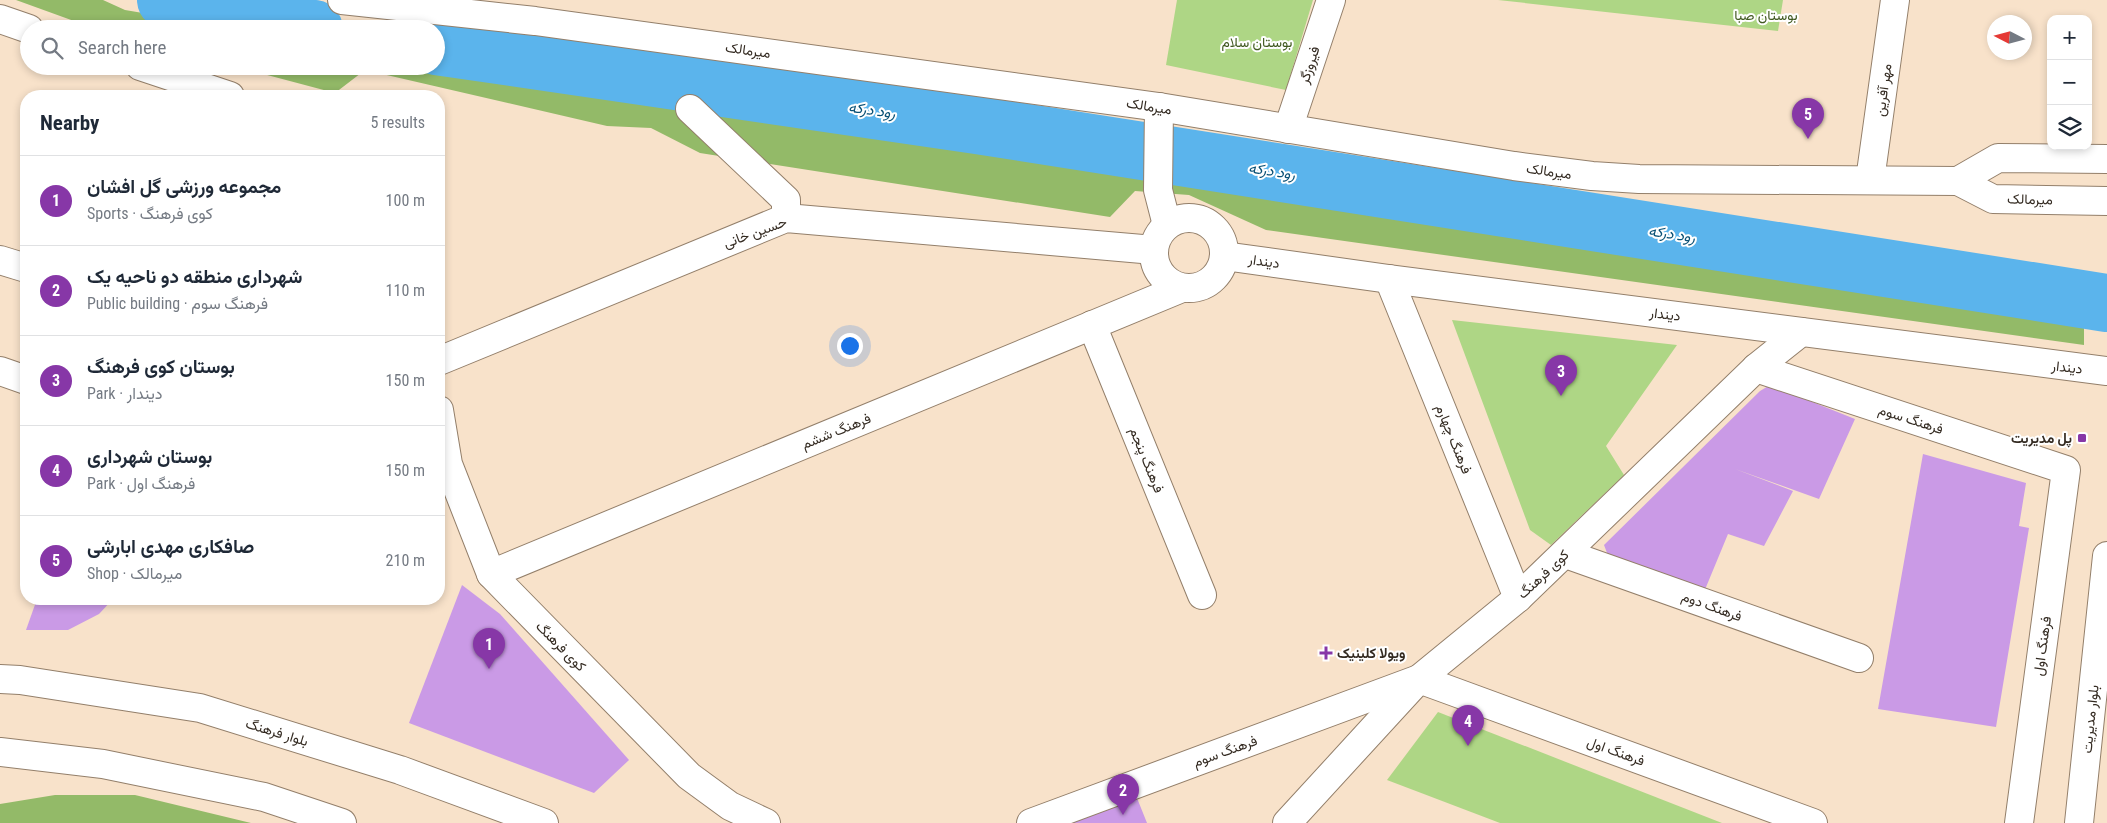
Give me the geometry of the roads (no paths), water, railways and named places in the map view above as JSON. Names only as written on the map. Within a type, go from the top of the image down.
[{"type":"street","name":"میرمالک","points":[[342,0],[535,21],[1159,107],[1514,166],[1592,176],[1639,179],[1958,181],[1993,199],[2107,201]]},
{"type":"street","name":"فیروزگر","points":[[1288,129],[1331,0]]},
{"type":"street","name":"مهر آفرین","points":[[1870,180],[1895,0]]},
{"type":"street","points":[[0,19],[20,26]]},
{"type":"street","points":[[167,75],[212,90]]},
{"type":"street","points":[[1159,107],[1158,190],[1167,225]]},
{"type":"street","points":[[690,109],[786,200],[786,218]]},
{"type":"street","points":[[1958,181],[1998,158],[2107,159]]},
{"type":"street","name":"حسین خانی","points":[[445,359],[786,218],[1154,250]]},
{"type":"street","points":[[1189,218],[1211,225],[1218,234],[1223,244],[1224,256],[1221,267],[1210,281],[1194,288],[1182,288],[1168,282],[1157,270],[1154,250],[1160,232],[1167,225],[1189,218]]},
{"type":"street","name":"دیندار","points":[[1224,256],[2107,371]]},
{"type":"street","points":[[0,260],[20,266]]},
{"type":"street","name":"فرهنگ چهارم","points":[[1390,279],[1518,598]]},
{"type":"street","name":"فرهنگ ششم","points":[[491,574],[1182,288]]},
{"type":"street","name":"فرهنگ پنجم","points":[[1092,325],[1202,595]]},
{"type":"street","name":"کوی فرهنگ","points":[[1286,822],[1419,679],[1518,598],[1566,554],[1756,368],[1801,332]]},
{"type":"street","name":"فرهنگ سوم","points":[[1756,368],[2066,470]]},
{"type":"street","points":[[0,371],[20,378]]},
{"type":"street","name":"کوی فرهنگ","points":[[445,446],[448,464],[491,574],[689,776],[730,806],[766,823]]},
{"type":"street","name":"فرهنگ اول","points":[[2019,823],[2066,470]]},
{"type":"street","name":"فرهنگ دوم","points":[[1566,554],[1859,658]]},
{"type":"street","name":"بلوار مدیریت","points":[[2079,823],[2107,556]]},
{"type":"street","name":"بلوار فرهنگ","points":[[0,679],[20,680],[200,708],[400,770],[544,823]]},
{"type":"street","name":"فرهنگ سوم","points":[[1031,823],[1419,679]]},
{"type":"street","name":"فرهنگ اول","points":[[1419,679],[1813,823]]},
{"type":"street","points":[[0,752],[103,764],[264,797],[342,823]]},
{"type":"waterway","name":"رود درکه","points":[[166,0],[206,13],[253,20]]},
{"type":"waterway","name":"رود درکه","points":[[445,47],[977,125],[2107,303]]},
{"type":"place","name":"صافکاری مهدی ابارشی","points":[[1808,139]]},
{"type":"place","name":"بوستان کوی فرهنگ","points":[[1561,396]]},
{"type":"place","name":"پل مدیریت","points":[[2082,438]]},
{"type":"place","name":"ویولا کلینیک","points":[[1326,653]]},
{"type":"place","name":"مجموعه ورزشی گل افشان","points":[[489,669]]},
{"type":"place","name":"بوستان شهرداری","points":[[1468,746]]},
{"type":"place","name":"شهرداری منطقه دو ناحیه یک","points":[[1123,815]]},
{"type":"park label","name":"بوستان صبا","points":[[1766,15]]},
{"type":"park label","name":"بوستان سلام","points":[[1257,42]]}]
